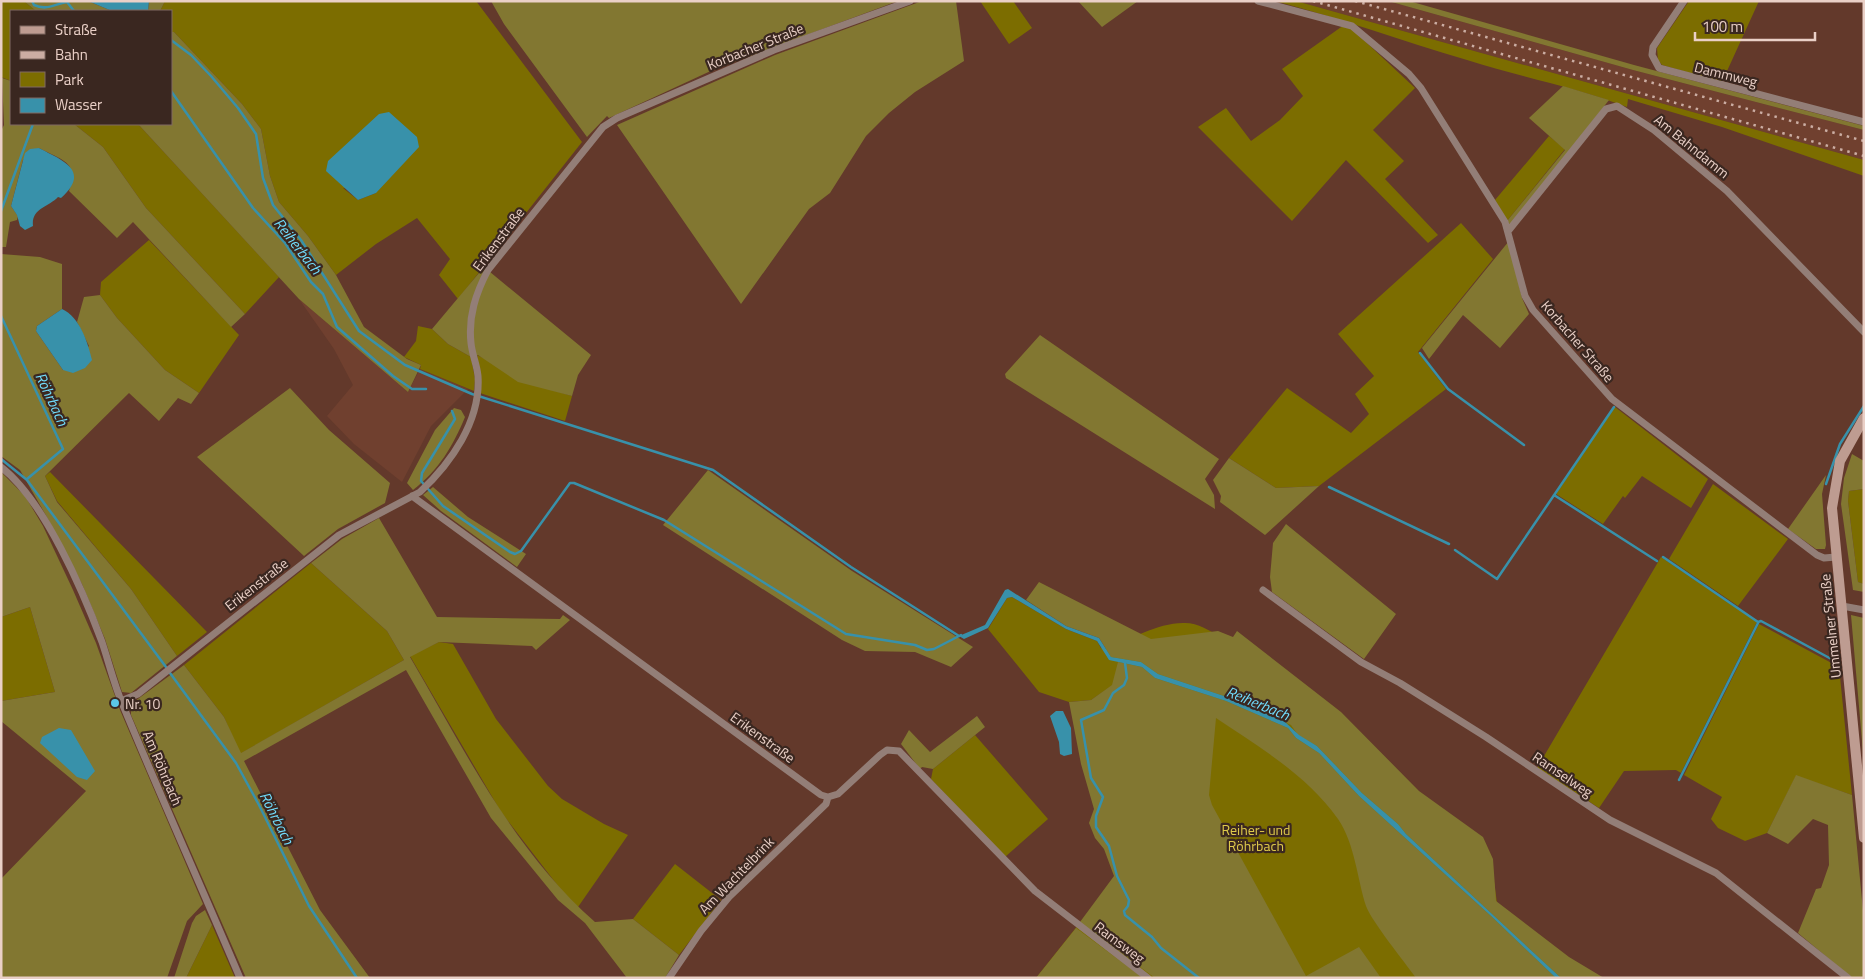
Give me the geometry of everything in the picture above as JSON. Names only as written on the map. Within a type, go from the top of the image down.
[{"type":"main road","name":"Ummelner Straße","points":[[1864,418],[1846,448],[1835,483],[1832,508],[1864,838]]},
{"type":"street","name":"Korbacher Straße","points":[[611,121],[774,50],[910,1]]},
{"type":"street","name":"Korbacher Straße","points":[[1258,1],[1352,26],[1409,74],[1420,88],[1509,230],[1525,296],[1533,310],[1612,399],[1817,555],[1824,558],[1836,558]]},
{"type":"street","name":"Dammweg","points":[[1684,1],[1653,47],[1652,55],[1659,68],[1864,122]]},
{"type":"street","name":"Am Bahndamm","points":[[1509,230],[1606,109],[1617,106],[1654,130],[1727,191],[1864,332]]},
{"type":"street","name":"Erikenstraße","points":[[121,701],[138,694],[338,535],[420,492],[430,482],[460,443],[471,422],[478,378],[471,333],[472,314],[478,290],[488,270],[584,149],[611,121]]},
{"type":"street","name":"Am Röhrbach","points":[[1,467],[29,494],[47,524],[79,588],[101,641],[121,701],[240,978]]},
{"type":"street","name":"Erikenstraße","points":[[412,496],[821,795],[828,797]]},
{"type":"street","name":"Ramselweg","points":[[1263,590],[1361,662],[1400,683],[1486,737],[1610,820],[1716,873],[1848,978]]},
{"type":"street","points":[[1842,606],[1864,610]]},
{"type":"street","name":"Ramsweg","points":[[828,797],[838,794],[887,750],[899,751],[1024,881],[1078,926],[1148,978]]},
{"type":"street","name":"Am Wachtelbrink","points":[[669,978],[701,931],[729,897],[826,804],[828,797]]},
{"type":"shaded area","points":[[24,1],[88,1],[110,10],[35,10]]},
{"type":"shaded area","points":[[149,1],[165,1],[160,10],[148,10]]},
{"type":"shaded area","points":[[491,1],[898,1],[715,69],[609,118],[607,116],[587,137],[504,24]]},
{"type":"shaded area","points":[[922,1],[956,1],[964,61],[915,92],[889,113],[866,136],[830,193],[809,209],[741,304],[617,125],[775,55]]},
{"type":"shaded area","points":[[1078,1],[1138,1],[1102,27]]},
{"type":"shaded area","points":[[1296,1],[1388,1],[1633,70],[1864,130],[1864,160]]},
{"type":"shaded area","points":[[1388,1],[1409,1],[1634,65],[1864,126],[1864,130],[1633,70]]},
{"type":"shaded area","points":[[172,32],[242,104],[261,129],[270,176],[279,202],[308,236],[336,275],[364,327],[407,359],[421,365],[408,392],[299,299],[139,125],[172,125]]},
{"type":"shaded area","points":[[2,78],[10,81],[10,125],[75,125],[103,147],[146,208],[245,314],[231,327],[133,222],[117,238],[69,191],[72,181],[70,167],[61,159],[39,148],[23,160],[11,206],[18,216],[17,220],[10,222],[6,247],[1,247],[1,131],[4,125]]},
{"type":"shaded area","points":[[1563,86],[1609,100],[1511,226],[1507,221],[1565,150],[1529,118]]},
{"type":"shaded area","points":[[1509,241],[1522,298],[1529,314],[1500,348],[1463,315],[1429,359],[1422,348]]},
{"type":"shaded area","points":[[1,254],[40,257],[62,264],[62,309],[37,326],[36,331],[63,370],[89,346],[77,322],[84,297],[100,295],[117,318],[165,370],[199,393],[191,404],[178,398],[159,421],[129,393],[45,476],[57,502],[131,589],[177,656],[131,693],[122,692],[105,639],[82,584],[48,519],[20,470],[1,456]]},
{"type":"shaded area","points":[[484,267],[591,355],[578,375],[572,396],[518,382],[478,355],[471,357],[448,344],[432,329]]},
{"type":"shaded area","points":[[299,299],[408,392],[420,369],[468,389],[431,426],[402,482],[354,444],[327,416],[353,385],[334,349]]},
{"type":"shaded area","points":[[1040,335],[1219,459],[1205,479],[1214,495],[1215,509],[1006,378],[1005,374]]},
{"type":"shaded area","points":[[290,388],[329,430],[390,483],[385,503],[338,529],[304,556],[197,457]]},
{"type":"shaded area","points":[[454,408],[461,410],[465,417],[455,438],[438,466],[413,490],[407,483],[435,430]]},
{"type":"shaded area","points":[[1852,454],[1864,461],[1864,489],[1849,491],[1848,501],[1858,582],[1864,584],[1864,592],[1853,590],[1841,504],[1844,478]]},
{"type":"shaded area","points":[[1229,458],[1276,488],[1319,486],[1265,535],[1220,502],[1221,496],[1213,480]]},
{"type":"shaded area","points":[[708,470],[852,571],[973,647],[951,667],[915,652],[865,651],[842,640],[663,525]]},
{"type":"shaded area","points":[[1,472],[25,496],[43,526],[73,590],[96,643],[120,710],[203,904],[187,921],[167,978],[1,978],[1,879],[86,791],[1,721],[1,701],[55,692],[30,607],[1,617]]},
{"type":"shaded area","points":[[1826,475],[1822,494],[1826,545],[1825,549],[1816,549],[1788,529]]},
{"type":"shaded area","points":[[433,487],[468,517],[526,554],[517,567],[441,511],[423,495]]},
{"type":"shaded area","points":[[379,518],[437,617],[560,619],[563,615],[570,620],[536,650],[532,646],[439,642],[410,657],[492,797],[539,863],[566,894],[595,922],[633,919],[679,955],[665,978],[627,978],[585,923],[558,900],[491,818],[406,670],[244,761],[320,910],[370,978],[246,978],[131,715],[131,704],[184,665],[224,717],[241,753],[404,660],[387,631],[311,563],[342,539]]},
{"type":"shaded area","points":[[1286,524],[1396,614],[1364,659],[1272,592],[1270,577],[1273,543]]},
{"type":"shaded area","points":[[1039,582],[1151,639],[1218,631],[1233,637],[1237,631],[1341,712],[1419,791],[1483,837],[1493,859],[1496,901],[1569,957],[1604,978],[1561,978],[1406,834],[1398,824],[1362,793],[1317,746],[1298,735],[1291,725],[1227,697],[1158,674],[1141,662],[1111,657],[1099,638],[1066,626],[1026,600]]},
{"type":"shaded area","points":[[1851,615],[1864,618],[1864,764]]},
{"type":"shaded area","points":[[1118,662],[1142,667],[1155,678],[1226,701],[1288,728],[1296,738],[1319,753],[1359,796],[1556,978],[1416,978],[1369,913],[1348,839],[1338,819],[1326,803],[1282,763],[1216,718],[1209,795],[1212,805],[1306,976],[1359,947],[1381,978],[1155,978],[1080,922],[1114,876],[1104,849],[1095,838],[1089,823],[1094,809],[1081,764],[1069,702],[1091,700],[1112,685]]},
{"type":"shaded area","points":[[977,716],[985,727],[933,769],[922,767],[920,769],[901,744],[909,730],[930,752]]},
{"type":"shaded area","points":[[1796,775],[1852,795],[1864,921],[1864,978],[1852,978],[1798,933],[1816,889],[1821,888],[1829,865],[1828,825],[1813,819],[1788,844],[1767,833]]},
{"type":"shaded area","points":[[205,910],[212,925],[186,978],[174,978],[192,923],[196,916]]},
{"type":"shaded area","points":[[1076,928],[1143,978],[1036,978]]},
{"type":"green space","points":[[1,1],[24,1],[35,10],[10,10],[10,81],[1,77]]},
{"type":"green space","points":[[165,1],[476,1],[582,142],[458,299],[439,275],[450,259],[417,218],[376,244],[336,275],[308,236],[279,202],[270,176],[261,129],[242,104],[172,32],[172,10],[160,10]],"holes":[[[343,188],[376,193],[358,200]]]},
{"type":"green space","points":[[980,1],[1013,1],[1032,28],[1009,44]]},
{"type":"green space","points":[[1275,1],[1296,1],[1864,160],[1864,176],[1722,127],[1628,99],[1627,107]]},
{"type":"green space","points":[[1689,1],[1759,1],[1722,82],[1662,65],[1658,60],[1657,48]]},
{"type":"green space","points":[[1344,25],[1353,30],[1415,88],[1373,130],[1404,161],[1385,179],[1438,235],[1428,243],[1346,160],[1292,221],[1198,127],[1226,108],[1251,141],[1280,120],[1303,96],[1282,69]]},
{"type":"green space","points":[[75,125],[139,125],[279,277],[245,314],[146,208],[103,147]]},
{"type":"green space","points":[[1549,136],[1565,149],[1507,221],[1495,200]]},
{"type":"green space","points":[[1461,223],[1493,259],[1418,352],[1446,389],[1319,486],[1276,488],[1229,458],[1287,388],[1351,433],[1369,414],[1355,394],[1374,376],[1338,334]]},
{"type":"green space","points":[[149,240],[239,335],[199,393],[165,370],[117,318],[100,295],[101,282]]},
{"type":"green space","points":[[418,326],[432,329],[448,344],[471,357],[475,379],[474,391],[420,369],[421,365],[404,357],[416,341]]},
{"type":"green space","points":[[477,355],[552,390],[572,396],[565,421],[480,393],[481,378]]},
{"type":"green space","points":[[1615,407],[1708,479],[1691,508],[1642,476],[1625,498],[1623,496],[1603,524],[1556,494]]},
{"type":"green space","points":[[50,472],[207,632],[177,656],[131,589],[57,501],[45,476]]},
{"type":"green space","points":[[1713,484],[1788,539],[1738,606],[1669,559]]},
{"type":"green space","points":[[1864,489],[1864,584],[1858,582],[1848,501],[1849,491]]},
{"type":"green space","points":[[1661,557],[1757,622],[1681,773],[1676,770],[1624,771],[1599,808],[1537,768]]},
{"type":"green space","points":[[311,563],[387,631],[404,660],[240,754],[224,717],[184,665]]},
{"type":"green space","name":"Reiher- und Röhrbach","points":[[1012,597],[1066,629],[1097,641],[1101,648],[1106,649],[1144,632],[1175,623],[1195,624],[1221,637],[1491,860],[1498,910],[1588,978],[1036,978],[1117,876],[1113,685],[1091,700],[1069,702],[1039,692],[988,629],[1007,598]]},
{"type":"green space","points":[[30,607],[55,692],[1,701],[1,617]]},
{"type":"green space","points":[[1759,624],[1839,667],[1852,795],[1796,776],[1767,833],[1745,841],[1718,828],[1711,819],[1722,797],[1684,775]]},
{"type":"green space","points":[[439,642],[453,644],[496,719],[548,786],[562,799],[604,824],[628,835],[578,907],[565,895],[501,812],[410,656]]},
{"type":"green space","points":[[975,735],[1048,819],[1005,857],[931,779],[933,769]]},
{"type":"green space","points":[[675,864],[721,900],[679,955],[633,919]]},
{"type":"green space","points":[[212,925],[235,978],[186,978]]},
{"type":"water","points":[[88,1],[149,1],[148,10],[110,10]]},
{"type":"water","points":[[389,112],[417,137],[419,147],[376,193],[358,200],[326,171],[328,161],[379,114]]},
{"type":"water","points":[[39,148],[70,167],[74,180],[61,198],[58,197],[41,208],[35,215],[33,226],[25,230],[20,226],[17,215],[11,206],[25,153],[30,149]]},
{"type":"water","points":[[62,309],[74,318],[78,324],[92,360],[85,368],[73,373],[63,370],[36,331],[37,326]]},
{"type":"water","points":[[1008,589],[1066,626],[1099,638],[1111,657],[1141,662],[1158,674],[1227,697],[1284,721],[1299,735],[1317,746],[1362,793],[1398,824],[1406,834],[1561,978],[1556,978],[1359,796],[1319,753],[1296,738],[1288,728],[1226,701],[1155,678],[1142,667],[1109,660],[1097,641],[1066,629],[1012,597],[1007,598],[988,628],[964,639],[959,636],[985,625],[1005,590]]},
{"type":"water","points":[[1056,711],[1063,711],[1071,728],[1072,754],[1064,756],[1060,754],[1059,742],[1050,716]]},
{"type":"water","points":[[59,728],[71,730],[95,771],[87,780],[77,777],[40,743],[42,737]]},
{"type":"waterway","points":[[32,1],[34,5],[39,7],[67,2],[73,10]]},
{"type":"waterway","points":[[172,41],[191,55],[211,76],[238,108],[256,134],[263,178],[273,205],[301,240],[359,331],[405,365],[472,394],[713,470],[851,567],[959,636]]},
{"type":"waterway","name":"Reiherbach","points":[[172,92],[253,208],[285,243],[311,282],[323,294],[337,327],[393,376],[412,389],[426,389]]},
{"type":"waterway","name":"Röhrbach","points":[[1,211],[33,125]]},
{"type":"waterway","name":"Röhrbach","points":[[1,316],[63,449],[27,479]]},
{"type":"waterway","points":[[1420,353],[1448,389],[1524,445]]},
{"type":"waterway","points":[[1826,484],[1840,444],[1864,406]]},
{"type":"waterway","points":[[1455,550],[1497,579],[1614,407]]},
{"type":"waterway","points":[[452,411],[455,419],[422,473],[421,481],[443,506],[510,552],[515,554],[521,551],[570,483],[574,483],[664,520],[846,634],[915,645],[927,650],[934,649],[961,635]]},
{"type":"waterway","name":"Röhrbach","points":[[1,459],[27,480],[166,667]]},
{"type":"waterway","points":[[1329,487],[1449,544]]},
{"type":"waterway","points":[[1554,495],[1657,561]]},
{"type":"waterway","points":[[1663,557],[1758,622],[1761,621],[1835,661]]},
{"type":"waterway","points":[[1679,780],[1758,623]]},
{"type":"waterway","points":[[1125,663],[1127,678],[1124,685],[1113,693],[1104,710],[1081,720],[1091,778],[1103,797],[1096,816],[1096,827],[1109,846],[1117,876],[1129,900],[1128,906],[1124,911],[1125,915],[1152,937],[1161,948],[1199,978]]},
{"type":"waterway","name":"Röhrbach","points":[[170,673],[236,763],[309,906],[357,978]]},
{"type":"railway","points":[[1313,1],[1864,156]]},
{"type":"railway","points":[[1355,1],[1864,141]]},
{"type":"place","name":"Nr. 10","points":[[115,703]]}]
